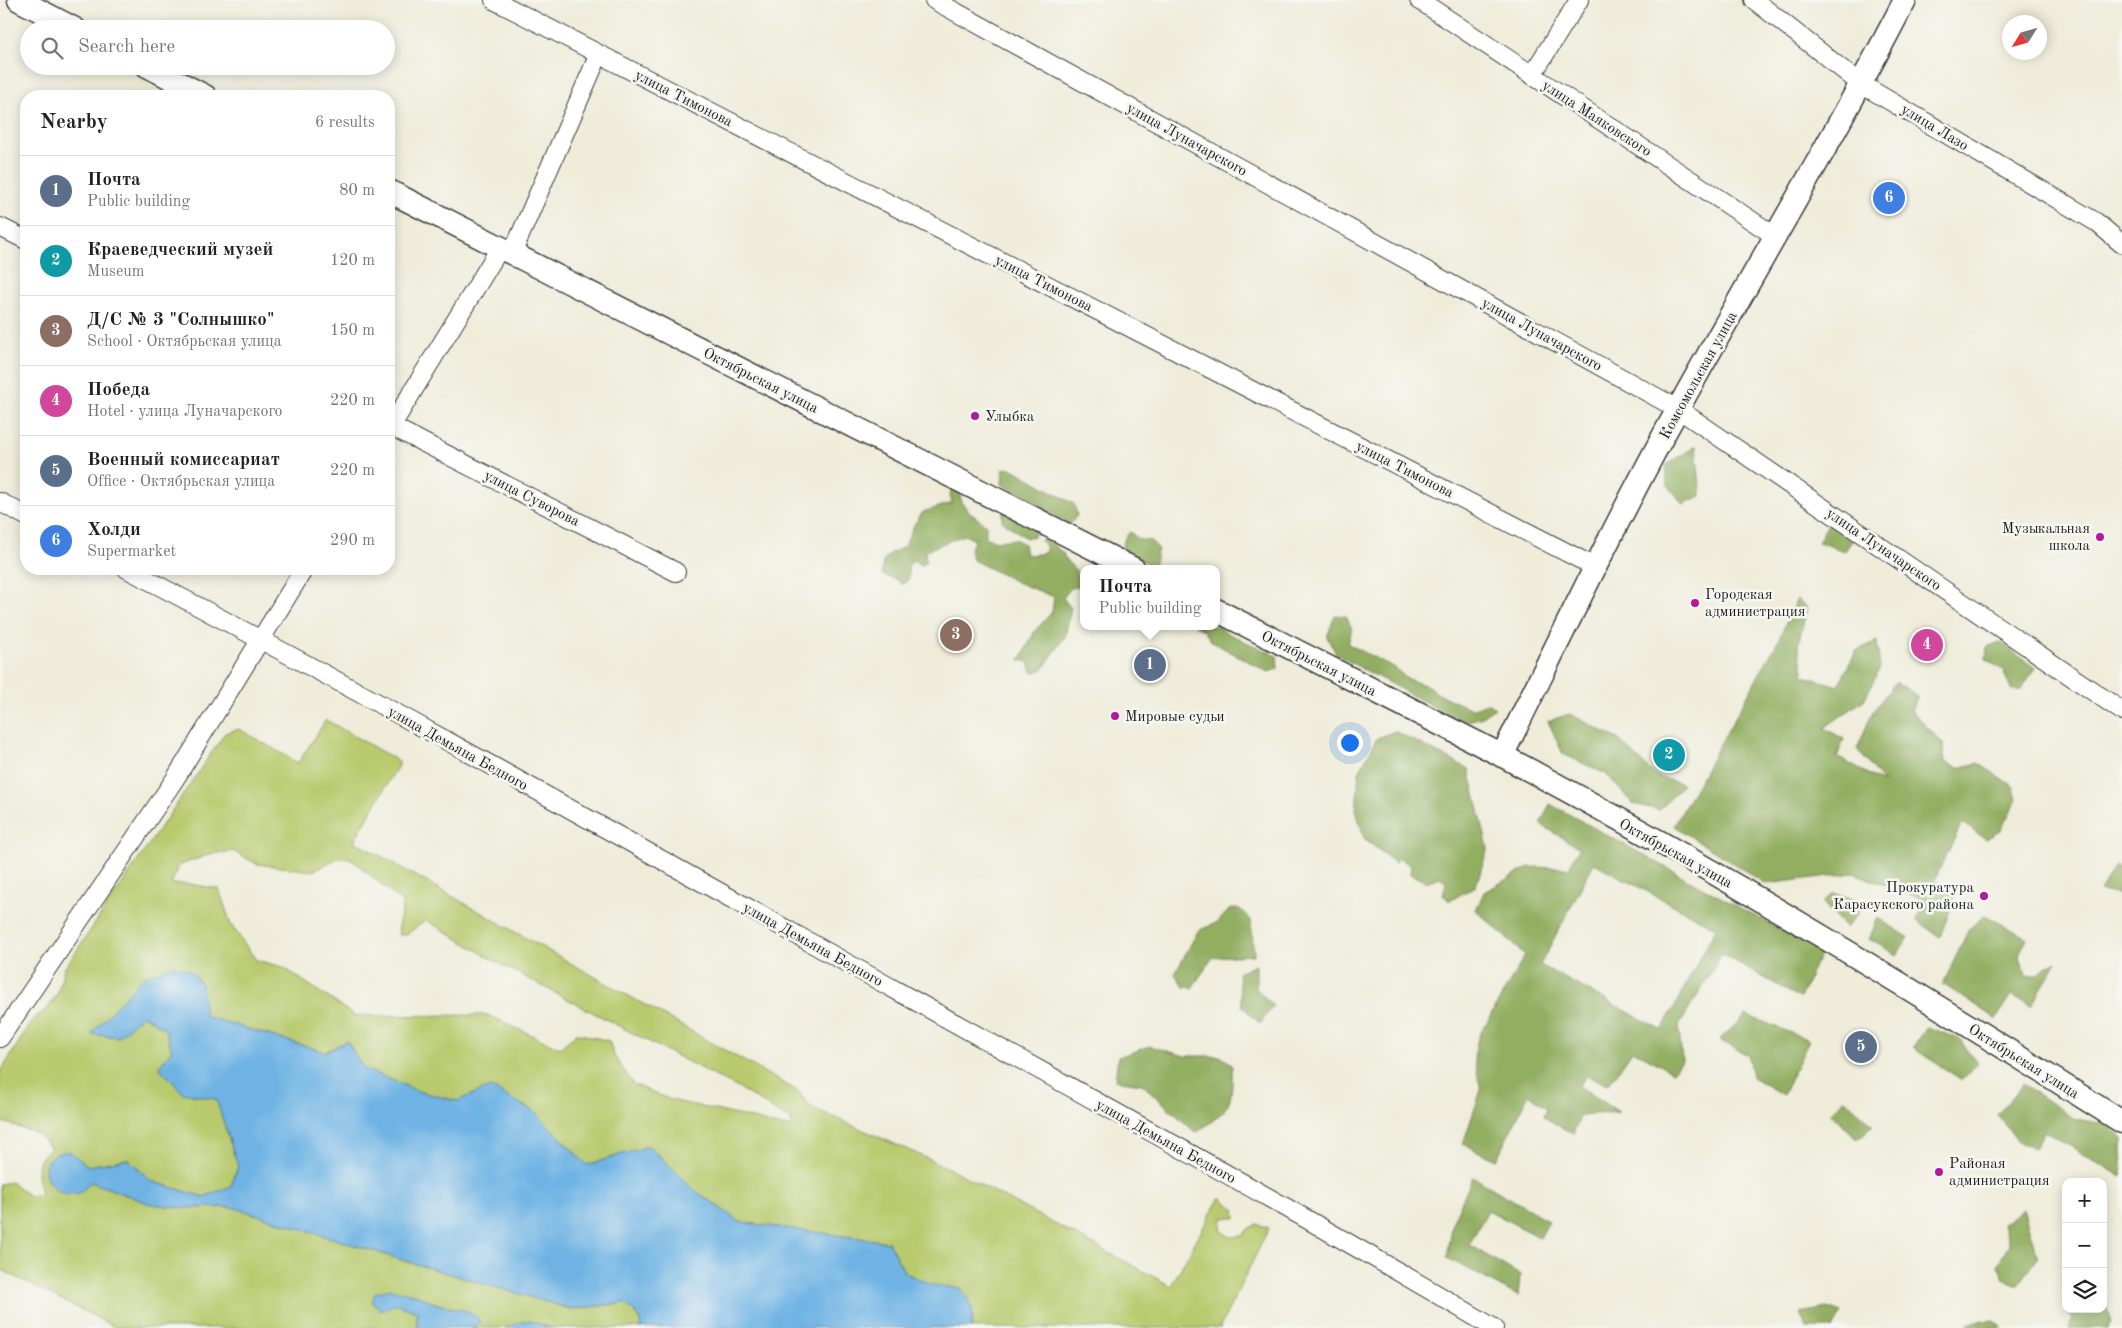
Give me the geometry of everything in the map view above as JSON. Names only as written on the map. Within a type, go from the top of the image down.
[{"type":"street","points":[[19,0],[58,20]]},
{"type":"street","name":"улица Тимонова","points":[[494,0],[1595,567]]},
{"type":"street","name":"улица Луначарского","points":[[934,0],[1678,408],[2122,711]]},
{"type":"street","name":"улица Маяковского","points":[[1419,0],[1775,236]]},
{"type":"street","points":[[1532,75],[1579,0]]},
{"type":"street","name":"улица Лазо","points":[[1754,0],[1862,84],[2096,222],[2122,244]]},
{"type":"street","name":"Комсомольская улица","points":[[1502,756],[1595,567],[1678,408],[1862,84],[1905,0]]},
{"type":"street","points":[[395,418],[506,251],[599,54]]},
{"type":"street","points":[[164,75],[193,90]]},
{"type":"street","name":"Октябрьская улица","points":[[395,194],[1126,565]]},
{"type":"street","points":[[0,227],[20,237]]},
{"type":"street","name":"улица Суворова","points":[[395,430],[676,572]]},
{"type":"street","points":[[0,502],[20,513]]},
{"type":"street","name":"улица Демьяна Бедного","points":[[138,575],[261,639],[1365,1252],[1494,1328]]},
{"type":"street","points":[[0,1038],[175,778],[300,575]]},
{"type":"street","name":"Октябрьская улица","points":[[1220,612],[1502,756],[1709,871],[1912,990],[2122,1122]]},
{"type":"green space","points":[[1696,446],[1701,496],[1683,504],[1667,484],[1666,465]]},
{"type":"green space","points":[[1011,468],[1074,504],[1077,515],[1070,525],[1002,484],[1003,469]]},
{"type":"green space","points":[[952,488],[960,491],[960,497],[965,506],[986,525],[986,538],[998,541],[1015,539],[1024,544],[1026,555],[1046,552],[1046,546],[1041,540],[1047,536],[1052,538],[1053,545],[1063,553],[1066,560],[1076,570],[1079,587],[1071,588],[1063,598],[1071,608],[1065,637],[1043,669],[1033,673],[1028,662],[1020,660],[1035,631],[1052,612],[1054,597],[1019,583],[973,560],[970,549],[975,540],[964,535],[925,551],[926,562],[919,566],[914,560],[908,566],[909,579],[902,585],[898,580],[882,575],[883,561],[891,553],[904,547],[915,523],[923,512],[952,503],[950,494]]},
{"type":"green space","points":[[1003,511],[1035,528],[1034,536],[1026,538],[1002,521]]},
{"type":"green space","points":[[1829,522],[1853,539],[1845,551],[1818,542]]},
{"type":"green space","points":[[1130,532],[1140,540],[1151,541],[1158,548],[1154,565],[1150,565],[1134,556],[1122,547],[1125,538]]},
{"type":"green space","points":[[1797,599],[1807,608],[1798,645],[1804,676],[1838,686],[1856,651],[1877,641],[1880,668],[1864,700],[1824,728],[1844,739],[1837,757],[1884,783],[1857,749],[1873,711],[1896,682],[1918,696],[1911,710],[1943,744],[1945,762],[1958,768],[1978,763],[2013,786],[2017,799],[2000,831],[1986,839],[1962,823],[1934,881],[1956,894],[1940,937],[1916,920],[1925,900],[1854,873],[1766,884],[1674,826],[1777,643]]},
{"type":"green space","points":[[1335,615],[1346,616],[1352,629],[1348,644],[1395,668],[1407,679],[1428,686],[1438,694],[1472,709],[1487,703],[1495,708],[1480,718],[1462,722],[1337,655],[1327,637]]},
{"type":"green space","points":[[1220,628],[1277,656],[1278,669],[1268,672],[1212,642],[1204,630],[1220,630]]},
{"type":"green space","points":[[2000,642],[2035,668],[2021,690],[2011,690],[2003,670],[1986,659],[1987,647]]},
{"type":"green space","points":[[1570,714],[1618,739],[1656,776],[1683,784],[1660,810],[1633,804],[1606,774],[1563,754],[1548,721]]},
{"type":"green space","points":[[326,720],[400,762],[354,841],[799,1092],[809,1106],[951,1169],[1171,1286],[1220,1197],[1235,1209],[1236,1218],[1222,1218],[1221,1231],[1230,1237],[1243,1236],[1248,1229],[1257,1224],[1269,1228],[1221,1328],[972,1328],[972,1307],[961,1288],[935,1286],[905,1273],[888,1242],[740,1222],[693,1189],[649,1146],[587,1165],[535,1112],[490,1087],[457,1101],[421,1092],[364,1069],[347,1041],[325,1052],[205,1016],[201,984],[91,1034],[118,1037],[143,1015],[165,1029],[172,1050],[159,1067],[183,1093],[216,1099],[238,1166],[231,1186],[204,1197],[151,1181],[128,1159],[88,1166],[91,1182],[151,1204],[185,1208],[232,1207],[412,1263],[571,1309],[625,1303],[639,1317],[641,1328],[552,1328],[530,1321],[506,1328],[472,1328],[480,1323],[469,1312],[434,1303],[414,1294],[396,1304],[417,1312],[417,1323],[420,1328],[117,1328],[0,1269],[0,1184],[11,1182],[30,1196],[41,1194],[37,1169],[45,1153],[51,1148],[36,1133],[0,1121],[0,1073],[33,1019],[49,1007],[58,992],[64,969],[225,733],[239,729],[298,763]],"holes":[[[233,851],[257,864],[313,871],[338,858],[350,858],[402,902],[398,926],[399,935],[406,935],[426,920],[502,965],[740,1089],[791,1120],[792,1127],[774,1125],[671,1100],[633,1084],[614,1056],[609,1041],[577,1033],[560,1048],[488,1015],[355,1016],[283,967],[256,960],[231,925],[219,889],[189,884],[171,884],[178,866],[210,854]]]},
{"type":"green space","points":[[1395,731],[1469,769],[1488,848],[1476,886],[1449,901],[1443,894],[1446,883],[1440,877],[1426,882],[1410,874],[1411,866],[1400,858],[1395,863],[1364,838],[1356,810],[1359,772],[1377,738]]},
{"type":"green space","points":[[1550,804],[1821,952],[1800,998],[1722,954],[1679,1026],[1682,1061],[1673,1072],[1633,1050],[1609,1084],[1586,1076],[1579,1086],[1619,1112],[1581,1115],[1573,1134],[1544,1117],[1547,1108],[1529,1094],[1496,1160],[1463,1144],[1481,1090],[1474,1058],[1478,1038],[1525,955],[1476,910],[1484,892],[1529,867],[1569,868],[1579,848],[1540,824]],"holes":[[[1594,863],[1716,928],[1662,1030],[1540,965]]]},
{"type":"green space","points":[[2115,866],[2122,868],[2122,895],[2100,891]]},
{"type":"green space","points":[[1834,893],[1866,903],[1846,928],[1823,903]]},
{"type":"green space","points":[[1230,909],[1240,909],[1251,920],[1254,955],[1213,957],[1192,988],[1184,987],[1175,974],[1198,931],[1218,922]]},
{"type":"green space","points":[[1985,915],[2027,938],[2019,954],[2026,976],[2037,975],[2047,965],[2057,962],[2031,1006],[2012,995],[1996,1019],[1943,984],[1969,929]]},
{"type":"green space","points":[[1878,918],[1908,937],[1897,955],[1869,939]]},
{"type":"green space","points":[[1256,965],[1256,988],[1273,1006],[1260,1024],[1242,1006],[1238,973]]},
{"type":"green space","points":[[1746,1015],[1809,1040],[1783,1095],[1752,1077],[1748,1055],[1719,1040]]},
{"type":"green space","points":[[1927,1027],[1959,1039],[1978,1063],[1962,1080],[1913,1048]]},
{"type":"green space","points":[[1150,1046],[1185,1056],[1220,1056],[1232,1064],[1232,1090],[1227,1106],[1223,1112],[1196,1133],[1142,1084],[1115,1080],[1118,1057]]},
{"type":"green space","points":[[2023,1084],[2073,1118],[2108,1125],[2122,1139],[2122,1177],[2045,1131],[2034,1148],[2018,1142],[1998,1115]]},
{"type":"green space","points":[[1845,1099],[1873,1125],[1858,1139],[1830,1113]]},
{"type":"green space","points":[[1473,1177],[1549,1221],[1540,1238],[1488,1210],[1469,1245],[1520,1275],[1518,1296],[1447,1258],[1453,1221]]},
{"type":"green space","points":[[2023,1209],[2038,1258],[2017,1285],[2004,1279],[1998,1265],[2009,1244],[2003,1223]]},
{"type":"green space","points":[[1827,1308],[1842,1313],[1833,1328],[1807,1328],[1800,1313]]},
{"type":"green space","points":[[2107,1309],[2112,1322],[2108,1328],[2070,1328],[2073,1319],[2069,1313],[2107,1313]]},
{"type":"green space","points":[[1994,1320],[2003,1328],[1967,1328],[1969,1323]]},
{"type":"water","points":[[174,965],[191,971],[201,984],[205,1016],[325,1052],[347,1041],[364,1069],[421,1092],[457,1101],[490,1087],[535,1112],[587,1165],[649,1146],[693,1189],[740,1222],[888,1242],[905,1273],[935,1286],[961,1288],[972,1307],[972,1328],[641,1328],[639,1317],[625,1303],[571,1309],[412,1263],[232,1207],[185,1208],[151,1204],[91,1182],[79,1193],[63,1193],[50,1184],[46,1178],[46,1163],[51,1157],[69,1151],[88,1166],[128,1159],[151,1181],[204,1197],[231,1186],[238,1166],[216,1099],[183,1093],[159,1067],[172,1050],[165,1029],[143,1015],[118,1037],[91,1034],[143,977]]},
{"type":"water","points":[[390,1289],[414,1294],[434,1303],[469,1312],[477,1317],[480,1323],[472,1328],[420,1328],[417,1323],[417,1312],[396,1304],[381,1310],[372,1302],[375,1293]]},
{"type":"water","points":[[530,1321],[552,1328],[506,1328],[517,1323]]},
{"type":"place","name":"Холди","points":[[1889,198]]},
{"type":"place","name":"Улыбка","points":[[975,416]]},
{"type":"place","name":"Музыкальная школа","points":[[2100,537]]},
{"type":"place","name":"Городская администрация","points":[[1695,603]]},
{"type":"place","name":"Д/С № 3 \"Солнышко\"","points":[[956,635]]},
{"type":"place","name":"Победа","points":[[1927,645]]},
{"type":"place","name":"Почта","points":[[1150,665]]},
{"type":"place","name":"Мировые судьи","points":[[1115,716]]},
{"type":"place","name":"Краеведческий музей","points":[[1669,755]]},
{"type":"place","name":"Прокуратура Карасукского района","points":[[1984,896]]},
{"type":"place","name":"Военный комиссариат","points":[[1861,1047]]},
{"type":"place","name":"Районая администрация","points":[[1939,1172]]}]
